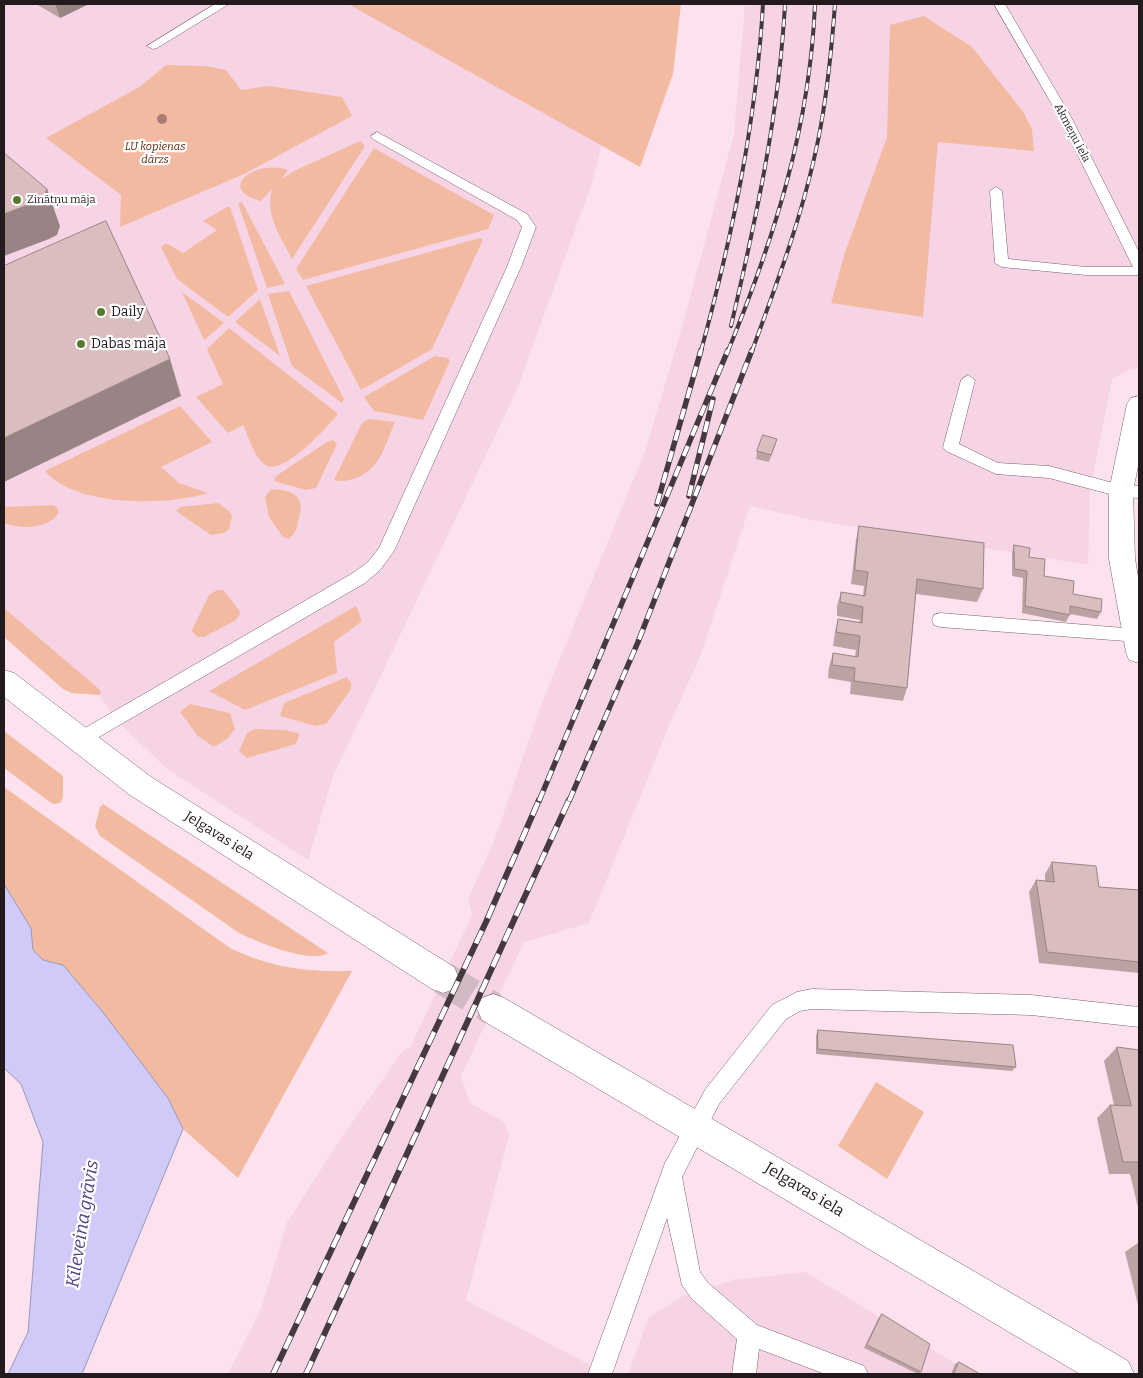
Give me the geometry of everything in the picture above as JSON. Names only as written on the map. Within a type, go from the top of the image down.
[{"type":"main road","points":[[1137,644],[1122,558],[1139,404]]},
{"type":"main road","name":"Jelgavas iela","points":[[4,681],[79,740],[159,799],[375,931],[443,978]]},
{"type":"main road","name":"Jelgavas iela","points":[[492,1009],[696,1126],[1115,1374]]},
{"type":"lane","points":[[153,46],[223,4]]},
{"type":"lane","name":"Akmeņu iela","points":[[999,4],[1064,115],[1139,265]]},
{"type":"lane","points":[[79,740],[359,578],[374,566],[386,551],[514,268],[529,233],[529,227],[522,217],[377,136]]},
{"type":"lane","points":[[996,191],[1002,264],[1086,271],[1139,271]]},
{"type":"lane","points":[[968,380],[951,446],[996,468],[1049,472],[1130,491]]},
{"type":"lane","points":[[940,620],[1137,644]]},
{"type":"lane","points":[[600,1374],[676,1163],[712,1097],[779,1012],[797,1002],[812,999],[1031,1005],[1139,1017]]},
{"type":"lane","points":[[671,1178],[690,1277],[700,1291],[750,1334],[856,1374]]},
{"type":"lane","points":[[744,1374],[750,1334]]},
{"type":"shaded area","points":[[4,4],[640,4],[591,186],[516,392],[333,776],[308,860],[167,769],[116,720],[99,695],[72,693],[4,637]]},
{"type":"shaded area","points":[[745,4],[1139,4],[1139,369],[1131,369],[1112,379],[1090,490],[1088,565],[813,520],[750,506],[700,657],[671,721],[589,923],[524,942],[461,1076],[470,1103],[504,1122],[509,1135],[466,1300],[607,1374],[228,1374],[261,1309],[287,1222],[344,1134],[402,1052],[411,1046],[472,915],[468,899],[494,841],[541,705],[646,449],[685,316],[734,134]],"holes":[[[887,137],[923,317],[831,303],[844,255]]]},
{"type":"shaded area","points":[[806,1272],[972,1374],[628,1374],[649,1317],[683,1296],[734,1280]]},
{"type":"green space","points":[[348,4],[681,4],[673,74],[640,167]]},
{"type":"green space","points":[[924,16],[972,47],[1024,113],[1032,129],[1034,151],[938,142],[923,317],[831,303],[844,255],[887,137],[890,25]]},
{"type":"green space","name":"LU kopienas dārzs","points":[[166,65],[206,66],[226,70],[241,90],[269,86],[342,97],[352,116],[244,174],[120,227],[121,195],[46,138],[141,86]]},
{"type":"green space","points":[[360,141],[365,146],[292,259],[272,217],[270,199],[272,189],[261,201],[248,196],[241,190],[241,183],[245,177],[253,172],[264,169],[288,170],[282,179],[294,171]]},
{"type":"green space","points":[[374,148],[494,215],[488,229],[303,280],[296,269]]},
{"type":"green space","points":[[242,202],[285,284],[267,288],[238,203]]},
{"type":"green space","points":[[230,207],[258,290],[228,317],[177,279],[161,247],[166,243],[183,253],[217,230],[203,221]]},
{"type":"green space","points":[[480,238],[483,240],[432,349],[361,390],[306,286]]},
{"type":"green space","points":[[289,291],[344,399],[342,403],[292,366],[268,294]]},
{"type":"green space","points":[[182,292],[224,323],[204,340]]},
{"type":"green space","points":[[260,299],[280,356],[235,322]]},
{"type":"green space","points":[[229,328],[338,414],[304,449],[281,464],[272,467],[264,464],[254,451],[243,425],[228,433],[196,397],[223,384],[207,349]]},
{"type":"green space","points":[[435,356],[448,358],[450,361],[423,420],[374,411],[364,397]]},
{"type":"green space","points":[[180,406],[212,442],[161,467],[179,483],[208,493],[169,500],[146,501],[99,497],[77,491],[59,483],[45,471]]},
{"type":"green space","points":[[369,419],[395,422],[376,464],[370,470],[353,479],[345,481],[334,480],[362,423]]},
{"type":"green space","points":[[333,440],[337,444],[316,488],[306,490],[274,481],[276,476],[327,442]]},
{"type":"green space","points":[[271,489],[296,495],[301,504],[297,527],[289,539],[283,537],[269,517],[265,497]]},
{"type":"green space","points":[[218,503],[230,512],[232,517],[229,529],[224,533],[211,535],[176,511],[180,507]]},
{"type":"green space","points":[[52,505],[57,507],[59,512],[54,518],[41,525],[26,527],[4,523],[4,507]]},
{"type":"green space","points":[[217,590],[223,590],[240,614],[236,620],[204,637],[198,637],[192,632],[193,628],[209,595]]},
{"type":"green space","points":[[356,606],[362,621],[334,642],[337,673],[245,710],[209,691]]},
{"type":"green space","points":[[4,608],[99,689],[101,692],[99,695],[72,693],[63,689],[4,637]]},
{"type":"green space","points":[[347,677],[351,683],[351,689],[326,724],[316,726],[280,716],[284,703]]},
{"type":"green space","points":[[190,704],[230,713],[235,729],[227,739],[214,747],[198,736],[180,712]]},
{"type":"green space","points":[[255,729],[286,730],[300,734],[296,744],[247,758],[239,751],[247,733]]},
{"type":"green space","points":[[4,731],[63,776],[63,798],[60,803],[54,804],[50,802],[4,768]]},
{"type":"green space","points":[[4,787],[230,948],[260,960],[290,967],[319,971],[352,971],[238,1178],[183,1129],[168,1098],[102,1011],[63,965],[43,960],[33,949],[31,928],[4,884]]},
{"type":"green space","points":[[103,804],[328,953],[320,956],[297,954],[270,946],[239,933],[100,836],[95,826],[100,807]]},
{"type":"green space","points":[[876,1082],[924,1112],[887,1179],[838,1146]]},
{"type":"water","name":"Kīleveina grāvis","points":[[4,884],[31,928],[33,950],[43,960],[63,965],[102,1011],[168,1098],[183,1129],[82,1374],[8,1374],[28,1332],[43,1142],[21,1084],[4,1068]]},
{"type":"building","points":[[4,153],[47,189],[43,198],[4,214]]},
{"type":"building","name":"Dabas māja","points":[[106,221],[170,359],[4,438],[4,266]]},
{"type":"building","points":[[763,435],[777,439],[771,455],[757,451]]},
{"type":"building","points":[[859,526],[984,543],[983,589],[917,579],[907,688],[854,681],[855,668],[832,665],[833,653],[858,657],[860,636],[836,632],[838,619],[862,623],[863,607],[840,602],[841,592],[865,596],[868,572],[855,570]]},
{"type":"building","points":[[1014,545],[1030,548],[1029,557],[1045,559],[1044,576],[1074,581],[1073,594],[1102,599],[1101,612],[1070,606],[1070,615],[1025,606],[1027,571],[1015,569]]},
{"type":"building","points":[[1052,862],[1096,866],[1099,887],[1139,890],[1139,962],[1047,952],[1036,880],[1054,882]]},
{"type":"building","points":[[818,1030],[1013,1045],[1016,1067],[818,1049]]},
{"type":"building","points":[[1117,1047],[1139,1050],[1139,1162],[1123,1162],[1110,1105],[1131,1106]]},
{"type":"building","points":[[882,1314],[930,1344],[921,1372],[867,1345]]},
{"type":"building","points":[[959,1362],[980,1374],[954,1374]]},
{"type":"tunnel","points":[[443,978],[493,1009]]},
{"type":"railway","points":[[701,351],[723,265],[741,179],[755,92],[763,4]]},
{"type":"railway","points":[[731,326],[749,246],[772,126],[778,86],[785,4]]},
{"type":"railway","points":[[728,351],[760,267],[787,182],[806,94],[812,50],[815,4]]},
{"type":"railway","points":[[752,351],[800,212],[815,154],[828,80],[835,4]]},
{"type":"railway","points":[[657,504],[701,350]]},
{"type":"railway","points":[[539,801],[728,350]]},
{"type":"railway","points":[[569,801],[638,642],[752,350]]},
{"type":"railway","points":[[689,496],[713,399]]},
{"type":"railway","points":[[273,1374],[486,922],[539,800]]},
{"type":"railway","points":[[306,1374],[569,800]]},
{"type":"place","name":"Zinātņu māja","points":[[17,200]]},
{"type":"place","name":"Daily","points":[[101,312]]},
{"type":"place","name":"Dabas māja","points":[[81,344]]}]
